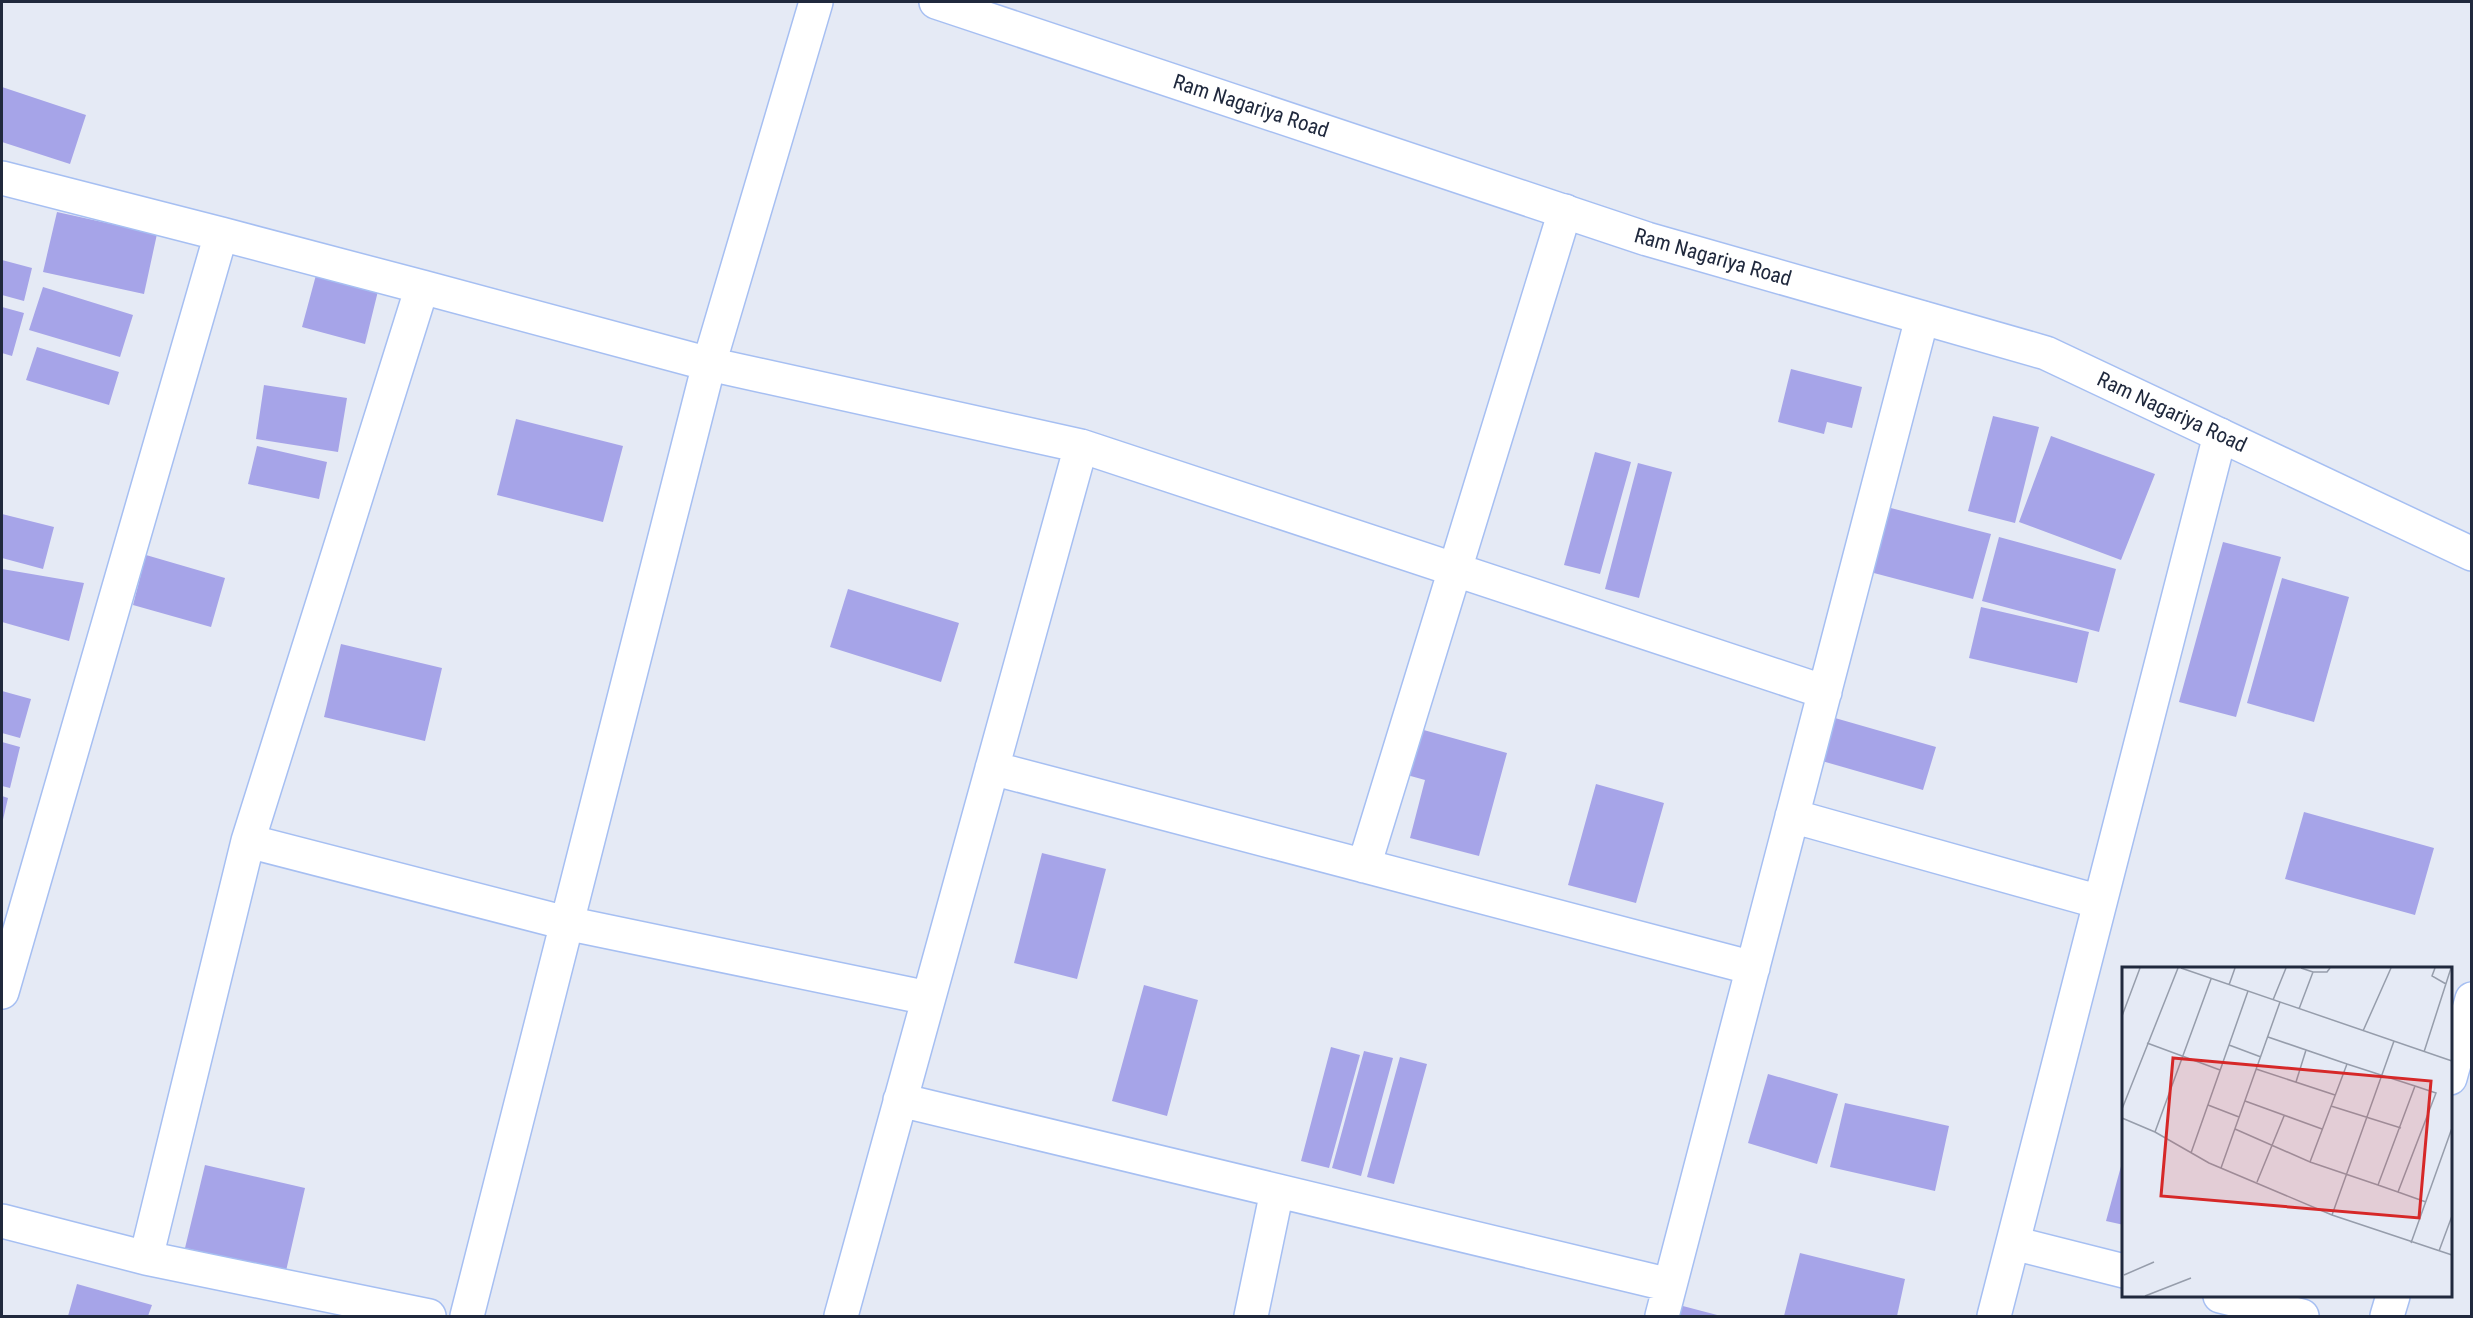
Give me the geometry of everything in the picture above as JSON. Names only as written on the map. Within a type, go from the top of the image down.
[{"type":"street","points":[[467,1317],[709,364],[816,2]]},
{"type":"street","name":"Ram Nagariya Road","points":[[936,2],[1647,238],[2046,353],[2472,554]]},
{"type":"street","points":[[2,178],[709,364],[1081,446],[1825,692]]},
{"type":"street","points":[[1364,866],[1565,211]]},
{"type":"street","points":[[2,992],[221,234]]},
{"type":"street","points":[[146,1258],[248,841],[422,287]]},
{"type":"street","points":[[1662,1317],[1923,318]]},
{"type":"street","points":[[1994,1317],[2220,435]]},
{"type":"street","points":[[841,1317],[1081,446]]},
{"type":"street","points":[[992,768],[1753,968]]},
{"type":"street","points":[[1792,816],[2100,902]]},
{"type":"street","points":[[248,841],[566,922],[928,998]]},
{"type":"street","points":[[2452,1074],[2472,999]]},
{"type":"street","points":[[900,1101],[1670,1285]]},
{"type":"street","points":[[1251,1317],[1277,1191]]},
{"type":"street","points":[[2,1221],[146,1258],[429,1317]]},
{"type":"street","points":[[2013,1243],[2122,1270]]},
{"type":"street","points":[[2224,1297],[2302,1317]]},
{"type":"street","points":[[2387,1317],[2393,1297]]},
{"type":"building","points":[[2,87],[86,115],[70,164],[2,142]]},
{"type":"building","points":[[57,212],[157,234],[144,294],[43,272]]},
{"type":"building","points":[[2,260],[32,268],[24,301],[2,295]]},
{"type":"building","points":[[316,275],[378,291],[365,344],[302,327]]},
{"type":"building","points":[[43,287],[133,315],[120,357],[29,330]]},
{"type":"building","points":[[2,307],[24,313],[12,356],[2,353]]},
{"type":"building","points":[[37,347],[119,372],[109,405],[26,380]]},
{"type":"building","points":[[1791,369],[1862,387],[1852,428],[1827,422],[1824,434],[1778,422]]},
{"type":"building","points":[[264,385],[347,398],[338,452],[256,439]]},
{"type":"building","points":[[1993,416],[2039,427],[2015,523],[1968,511]]},
{"type":"building","points":[[516,419],[623,446],[603,522],[497,495]]},
{"type":"building","points":[[2051,436],[2155,474],[2121,560],[2019,522]]},
{"type":"building","points":[[257,446],[327,462],[319,499],[248,484]]},
{"type":"building","points":[[1595,452],[1631,462],[1600,574],[1564,565]]},
{"type":"building","points":[[1638,463],[1672,472],[1639,598],[1605,589]]},
{"type":"building","points":[[1887,507],[1991,534],[1973,599],[1870,572]]},
{"type":"building","points":[[2,514],[54,527],[43,569],[2,558]]},
{"type":"building","points":[[1999,537],[2116,569],[2099,632],[1982,601]]},
{"type":"building","points":[[2223,542],[2281,557],[2236,717],[2179,702]]},
{"type":"building","points":[[146,555],[225,578],[211,627],[133,605]]},
{"type":"building","points":[[2,569],[84,583],[69,641],[2,622]]},
{"type":"building","points":[[2282,578],[2349,597],[2314,722],[2247,703]]},
{"type":"building","points":[[848,589],[959,623],[941,682],[830,647]]},
{"type":"building","points":[[1981,607],[2089,632],[2077,683],[1969,658]]},
{"type":"building","points":[[341,644],[442,668],[425,741],[324,717]]},
{"type":"building","points":[[2,691],[31,699],[20,738],[2,733]]},
{"type":"building","points":[[1835,718],[1936,747],[1923,790],[1822,761]]},
{"type":"building","points":[[1420,729],[1507,753],[1479,856],[1410,838],[1425,780],[1407,775]]},
{"type":"building","points":[[2,742],[20,747],[10,788],[2,786]]},
{"type":"building","points":[[1596,784],[1664,803],[1636,903],[1568,885]]},
{"type":"building","points":[[2,796],[8,798],[2,824]]},
{"type":"building","points":[[2304,812],[2434,848],[2415,915],[2285,879]]},
{"type":"building","points":[[1042,853],[1106,869],[1077,979],[1014,963]]},
{"type":"building","points":[[1144,985],[1198,1000],[1167,1116],[1112,1101]]},
{"type":"building","points":[[1331,1047],[1360,1055],[1329,1168],[1301,1161]]},
{"type":"building","points":[[1364,1051],[1393,1058],[1361,1176],[1332,1168]]},
{"type":"building","points":[[1400,1057],[1427,1064],[1394,1184],[1367,1177]]},
{"type":"building","points":[[1768,1074],[1838,1094],[1817,1164],[1748,1143]]},
{"type":"building","points":[[1845,1103],[1949,1126],[1935,1191],[1830,1167]]},
{"type":"building","points":[[2122,1163],[2122,1225],[2106,1221]]},
{"type":"building","points":[[205,1165],[305,1188],[286,1271],[185,1248]]},
{"type":"building","points":[[1800,1253],[1905,1279],[1897,1316],[1784,1316]]},
{"type":"building","points":[[77,1284],[152,1305],[148,1316],[68,1316]]},
{"type":"building","points":[[1679,1305],[1721,1316],[1676,1316]]}]
